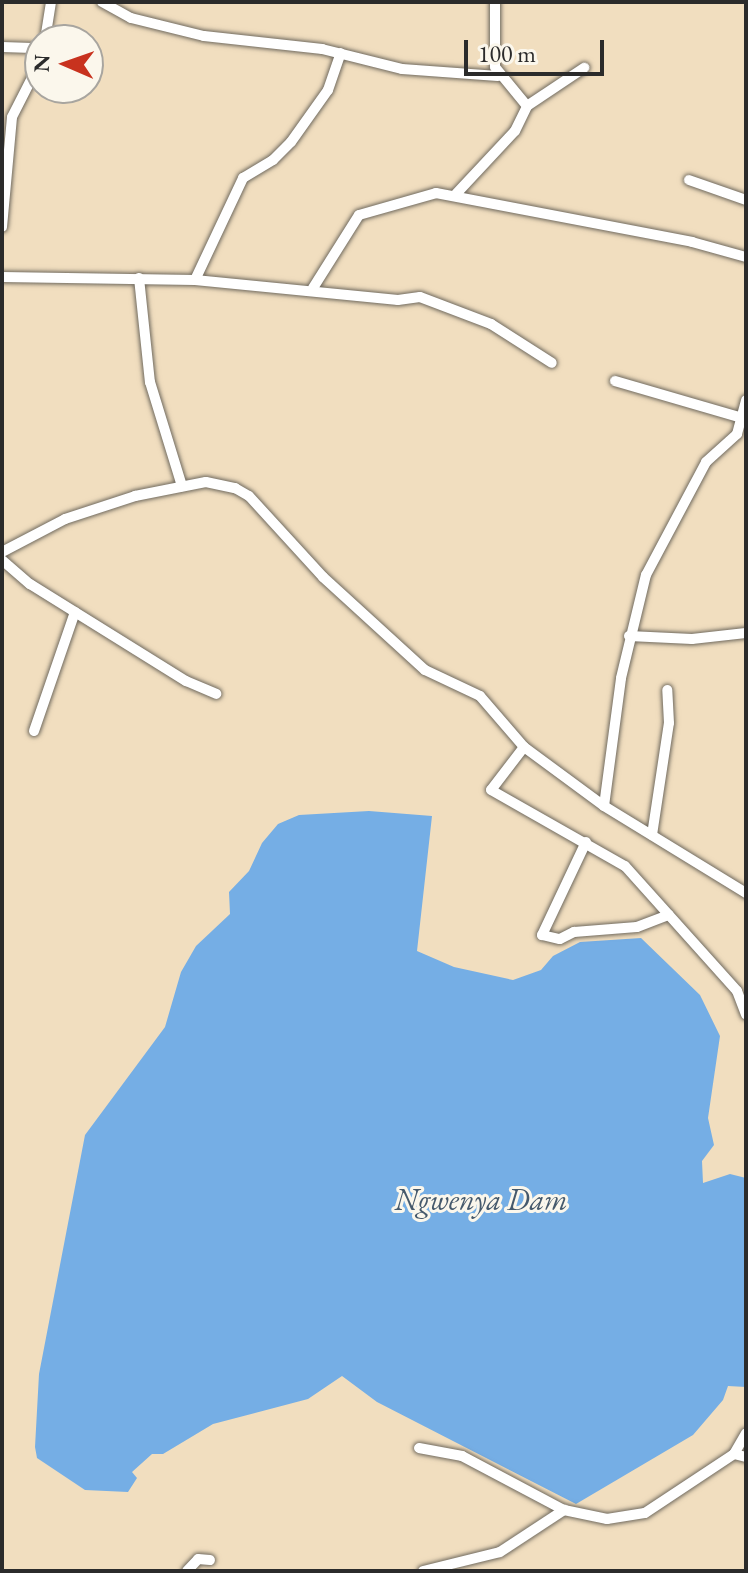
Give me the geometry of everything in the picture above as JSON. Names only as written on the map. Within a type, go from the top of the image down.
[{"type":"street","points":[[48,24],[51,2]]},
{"type":"street","points":[[102,2],[131,18],[204,36],[341,53],[402,69],[498,76]]},
{"type":"street","points":[[495,2],[493,58],[498,76],[527,106]]},
{"type":"street","points":[[2,47],[24,48]]},
{"type":"street","points":[[195,280],[243,178],[273,160],[301,130],[328,90],[341,53]]},
{"type":"street","points":[[456,194],[515,131],[527,106],[584,68]]},
{"type":"street","points":[[2,227],[12,117],[24,93]]},
{"type":"street","points":[[689,180],[746,200]]},
{"type":"street","points":[[313,288],[359,215],[436,193],[456,194],[746,257]]},
{"type":"street","points":[[2,277],[195,280],[313,288],[398,300],[420,297],[478,317],[552,363]]},
{"type":"street","points":[[139,278],[150,382],[182,486]]},
{"type":"street","points":[[615,381],[744,419]]},
{"type":"street","points":[[604,806],[629,636],[656,551],[706,462],[737,434],[744,419],[746,400]]},
{"type":"street","points":[[2,552],[65,519],[182,486],[222,483],[249,496],[323,577],[425,670],[480,696],[524,747],[604,806],[746,893]]},
{"type":"street","points":[[2,560],[75,612],[186,681],[216,694]]},
{"type":"street","points":[[34,731],[75,612]]},
{"type":"street","points":[[629,636],[692,639],[746,633]]},
{"type":"street","points":[[652,835],[669,723],[667,690]]},
{"type":"street","points":[[524,747],[491,790],[625,866],[737,991],[746,1014]]},
{"type":"street","points":[[586,842],[542,935],[560,939],[574,932],[637,927],[669,915]]},
{"type":"street","points":[[419,1448],[462,1456],[564,1510],[607,1519],[645,1513],[734,1454],[746,1433]]},
{"type":"street","points":[[734,1454],[746,1457]]},
{"type":"street","points":[[423,1571],[464,1565],[500,1552],[564,1510]]},
{"type":"street","points":[[187,1571],[198,1559],[210,1560]]},
{"type":"water","name":"Ngwenya Dam","points":[[369,811],[432,816],[417,951],[454,967],[513,980],[541,970],[553,956],[580,942],[641,938],[700,995],[720,1036],[708,1118],[714,1145],[702,1161],[703,1183],[730,1174],[746,1178],[746,1387],[728,1386],[723,1400],[693,1435],[576,1504],[377,1402],[342,1376],[308,1399],[213,1424],[163,1454],[152,1454],[132,1472],[137,1478],[128,1492],[85,1490],[37,1458],[35,1447],[39,1374],[85,1135],[165,1027],[181,972],[196,946],[230,914],[229,892],[249,871],[262,843],[278,824],[299,815]]}]
